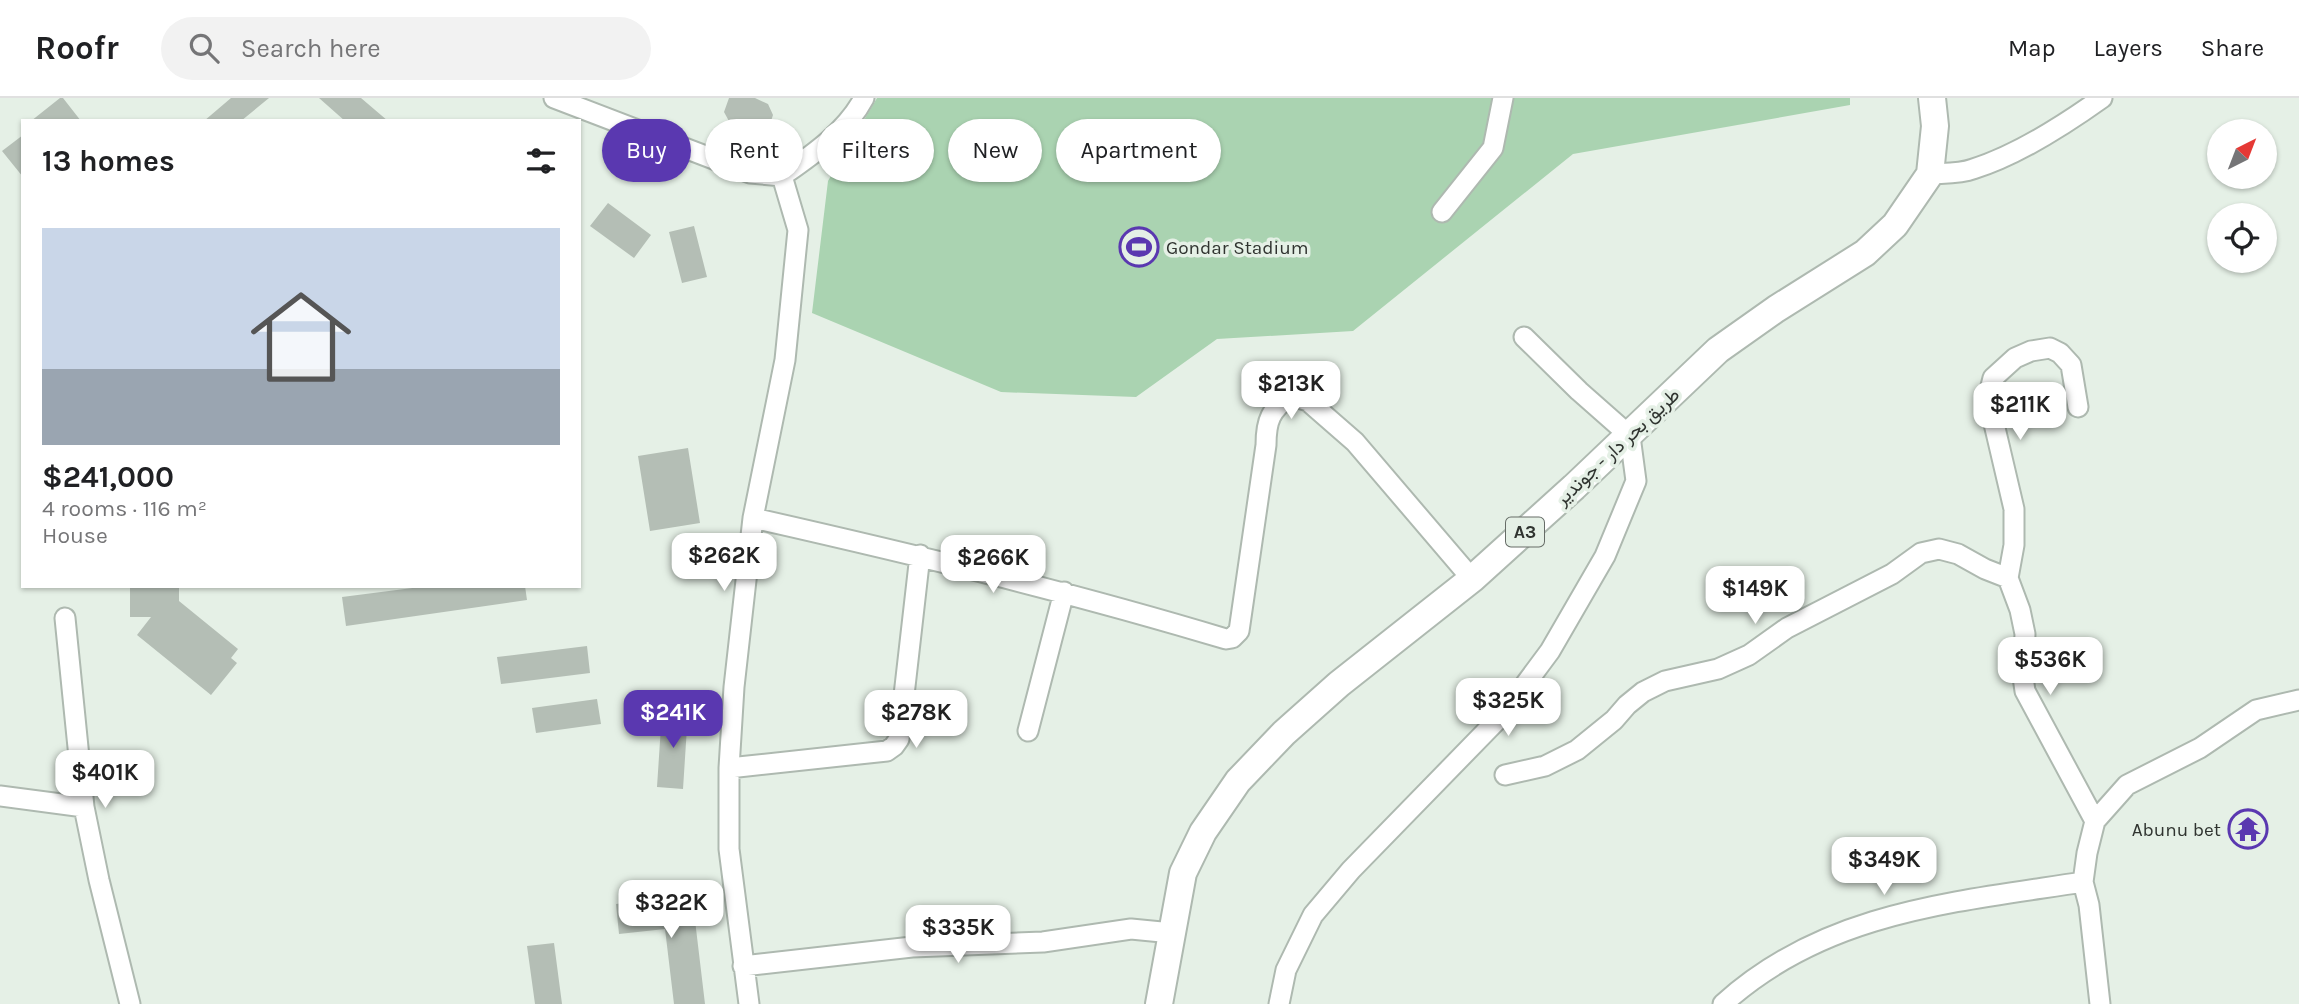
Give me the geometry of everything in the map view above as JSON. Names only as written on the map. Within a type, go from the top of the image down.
[{"type":"highway","name":"طريق بحر دار - جوندير","points":[[1159,1004],[1183,873],[1203,832],[1238,781],[1284,733],[1339,684],[1472,579],[1630,436],[1718,350],[1776,309],[1865,253],[1895,225],[1930,174],[1935,126],[1932,98]]},
{"type":"street","points":[[803,161],[818,151],[857,111],[864,98]]},
{"type":"street","points":[[1442,212],[1493,148],[1503,98]]},
{"type":"street","points":[[1930,174],[1970,171],[1996,161],[2102,98]]},
{"type":"street","points":[[556,99],[705,156]]},
{"type":"street","points":[[749,1004],[729,849],[729,768],[734,687],[753,518],[785,360],[798,229],[784,182]]},
{"type":"street","points":[[1279,1004],[1286,971],[1313,915],[1351,870],[1504,713],[1550,651],[1605,556],[1636,481],[1630,436],[1524,337]]},
{"type":"street","points":[[2078,407],[2071,365],[2050,348],[2031,351],[2015,358],[1993,378],[1987,398],[2014,509],[2014,545],[2008,578],[2020,610],[2025,635],[2025,691],[2095,821]]},
{"type":"street","points":[[753,518],[920,555],[1064,592],[1226,639],[1236,636],[1239,631],[1266,445],[1266,429],[1270,414],[1290,395],[1308,401],[1355,442],[1472,579]]},
{"type":"street","points":[[1505,775],[1545,766],[1577,750],[1643,692],[1665,681],[1718,669],[1749,655],[1787,628],[1892,574],[1921,553],[1939,549],[1958,554],[2008,578]]},
{"type":"street","points":[[729,768],[887,751],[894,746],[899,738],[920,555]]},
{"type":"street","points":[[1028,731],[1064,592]]},
{"type":"street","points":[[65,618],[84,807],[130,1004]]},
{"type":"street","points":[[2100,1004],[2089,905],[2083,882],[2095,821],[2127,785],[2200,748],[2256,710],[2299,700]]},
{"type":"street","points":[[0,796],[84,807]]},
{"type":"street","points":[[1723,1004],[1749,981],[1796,951],[1869,922],[1973,899],[2083,882]]},
{"type":"street","points":[[743,966],[912,947],[1043,942],[1130,929],[1172,933]]},
{"type":"green space","name":"Gondar Stadium","points":[[877,98],[1850,98],[1850,105],[1573,154],[1353,331],[1217,339],[1136,397],[1001,392],[812,313],[828,182],[934,182],[934,119],[865,119]]},
{"type":"building","points":[[63,98],[79,119],[34,119]]},
{"type":"building","points":[[231,98],[269,98],[243,119],[206,119]]},
{"type":"building","points":[[319,98],[361,98],[386,119],[343,119]]},
{"type":"building","points":[[729,98],[755,98],[768,104],[773,115],[772,119],[728,119],[724,112]]},
{"type":"building","points":[[21,137],[21,175],[2,151]]},
{"type":"building","points":[[608,203],[651,235],[634,258],[590,226]]},
{"type":"building","points":[[694,226],[707,277],[682,283],[669,232]]},
{"type":"building","points":[[688,448],[700,523],[650,531],[638,456]]},
{"type":"building","points":[[130,588],[179,588],[179,601],[238,649],[231,658],[237,663],[211,695],[137,635],[151,617],[130,617]]},
{"type":"building","points":[[412,588],[525,588],[527,600],[346,626],[342,597]]},
{"type":"building","points":[[587,646],[590,673],[501,684],[497,657]]},
{"type":"building","points":[[597,699],[601,724],[536,733],[532,708]]},
{"type":"building","points":[[662,711],[688,712],[683,789],[657,787]]},
{"type":"building","points":[[692,895],[705,1004],[674,1004],[665,929],[619,934],[616,904]]},
{"type":"building","points":[[554,943],[562,1004],[535,1004],[527,946]]},
{"type":"place","name":"Gondar Stadium","points":[[1139,247]]},
{"type":"place","name":"Abunu bet","points":[[2248,829]]}]
